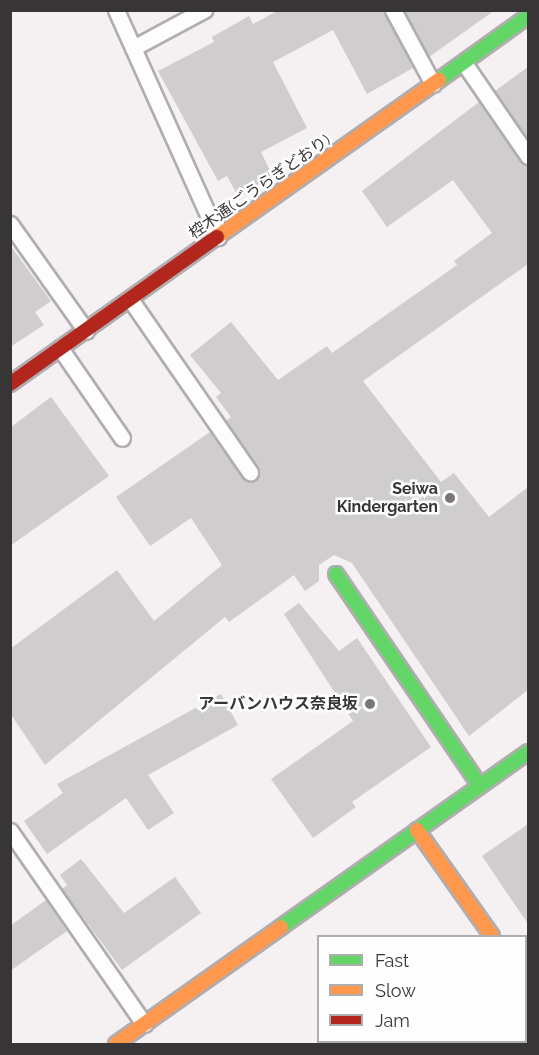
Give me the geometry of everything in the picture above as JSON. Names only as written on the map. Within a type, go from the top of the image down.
[{"type":"street","name":"椌木通(ごうらぎどおり)","points":[[10,384],[528,16]]},
{"type":"street","points":[[336,574],[480,786]]},
{"type":"street","points":[[116,1044],[528,752]]},
{"type":"street","points":[[417,830],[491,935]]},
{"type":"lane","points":[[116,10],[218,237]]},
{"type":"lane","points":[[133,48],[204,10]]},
{"type":"lane","points":[[393,10],[433,84]]},
{"type":"lane","points":[[464,63],[528,156]]},
{"type":"lane","points":[[10,224],[86,331]]},
{"type":"lane","points":[[130,299],[250,472]]},
{"type":"lane","points":[[60,348],[122,438]]},
{"type":"lane","points":[[10,831],[144,1024]]},
{"type":"building","points":[[279,10],[383,10],[413,68],[367,94],[333,30],[273,62],[307,128],[261,152],[272,175],[239,198],[227,176],[218,181],[158,71],[214,42],[212,37],[249,16],[253,24]]},
{"type":"building","points":[[404,10],[495,10],[429,57]]},
{"type":"building","points":[[528,67],[528,140],[495,91]]},
{"type":"building","points":[[479,102],[520,162],[528,166],[528,264],[363,381],[441,482],[454,473],[489,517],[528,487],[528,690],[469,736],[352,563],[334,555],[319,565],[319,581],[305,591],[294,575],[229,622],[225,617],[45,765],[10,713],[10,649],[117,570],[154,621],[222,565],[191,518],[150,546],[116,497],[210,432],[242,478],[251,482],[259,476],[258,466],[226,421],[231,417],[216,397],[221,393],[190,355],[231,322],[278,380],[327,346],[332,353],[457,265],[454,261],[492,233],[453,180],[387,227],[362,191]]},
{"type":"building","points":[[10,245],[51,301],[35,312],[44,325],[10,347]]},
{"type":"building","points":[[51,397],[109,476],[10,546],[11,427]]},
{"type":"building","points":[[299,603],[339,651],[357,638],[431,747],[352,802],[356,807],[313,838],[271,779],[353,721],[284,614]]},
{"type":"building","points":[[221,694],[238,725],[148,775],[174,813],[148,830],[126,798],[47,854],[24,821],[63,793],[57,784]]},
{"type":"building","points":[[528,824],[528,924],[482,856]]},
{"type":"building","points":[[81,859],[124,913],[175,877],[201,913],[122,970],[62,889],[67,885],[60,875]]},
{"type":"building","points":[[46,900],[67,931],[10,971],[10,926]]},
{"type":"traffic: fast","points":[[439,80],[528,16]]},
{"type":"traffic: fast","points":[[336,574],[480,786]]},
{"type":"traffic: fast","points":[[281,927],[528,752]]},
{"type":"traffic: slow","points":[[217,237],[439,80]]},
{"type":"traffic: slow","points":[[417,830],[491,935]]},
{"type":"traffic: slow","points":[[116,1044],[281,927]]},
{"type":"traffic: jam","points":[[10,384],[217,237]]},
{"type":"place","name":"Seiwa Kindergarten","points":[[450,498]]},
{"type":"place","name":"アーバンハウス奈良坂","points":[[370,704]]}]
